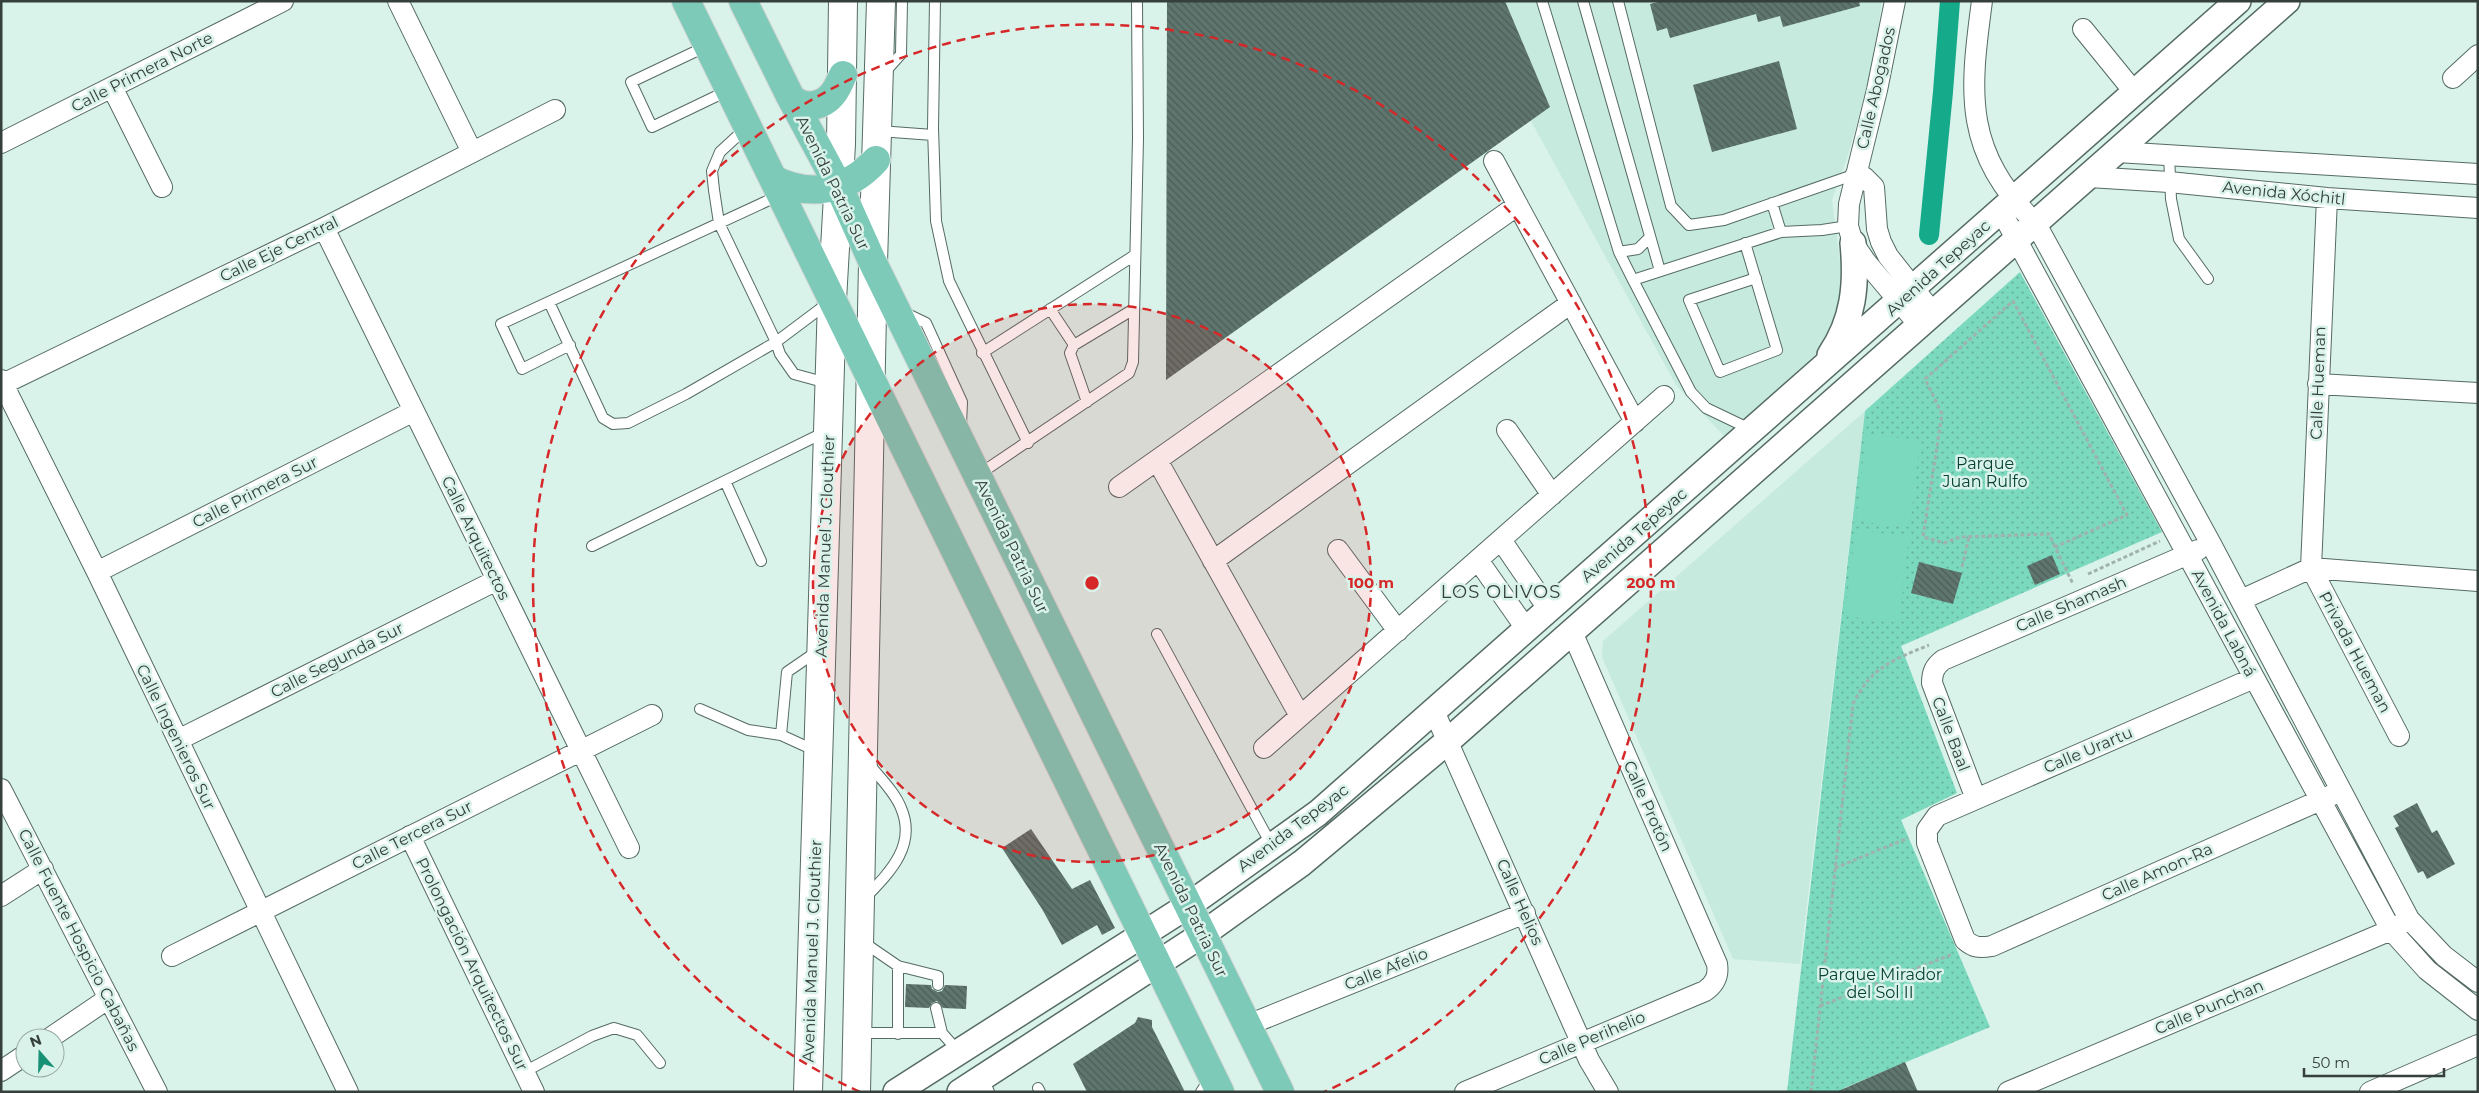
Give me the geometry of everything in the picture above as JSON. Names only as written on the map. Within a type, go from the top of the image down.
[{"type":"main road","points":[[686,1],[1158,964],[1211,1086]]},
{"type":"main road","name":"Avenida Patria Sur","points":[[743,1],[790,96],[839,187],[894,308],[1280,1092]]},
{"type":"main road","name":"Avenida Manuel J. Clouthier","points":[[808,1092],[832,300],[843,75],[843,1]]},
{"type":"main road","points":[[856,1092],[873,263],[881,1]]},
{"type":"main road","points":[[790,96],[794,102],[802,105],[819,104],[831,96],[843,75]]},
{"type":"main road","points":[[777,187],[784,185],[811,191],[839,187],[859,177],[876,160]]},
{"type":"street","name":"Calle Primera Norte","points":[[1,143],[283,1]]},
{"type":"street","points":[[398,1],[472,152]]},
{"type":"street","name":"Calle Abogados","points":[[1851,234],[1849,204],[1895,1]]},
{"type":"street","points":[[1982,1],[1974,61],[1974,101],[1978,127],[2007,206]]},
{"type":"street","name":"Avenida Tepeyac","points":[[896,1092],[1189,905],[1318,813],[1818,374],[2238,1]]},
{"type":"street","name":"Avenida Tepeyac","points":[[960,1092],[986,1085],[1302,863],[1448,741],[2287,1]]},
{"type":"street","points":[[2083,29],[2135,93]]},
{"type":"street","points":[[2453,78],[2478,55]]},
{"type":"street","points":[[112,87],[162,186]]},
{"type":"street","name":"Calle Eje Central","points":[[2,383],[324,228],[556,110]]},
{"type":"street","name":"Avenida Xóchitl","points":[[2117,152],[2478,174]]},
{"type":"street","points":[[1494,161],[1635,422]]},
{"type":"street","points":[[1856,174],[1864,176],[1874,187],[1878,229],[1881,242],[1888,256],[1933,313]]},
{"type":"street","name":"Avenida Xóchitl","points":[[2089,177],[2169,182],[2327,198],[2478,208]]},
{"type":"street","name":"Calle Hueman","points":[[2311,568],[2327,198]]},
{"type":"street","points":[[1119,487],[1518,205]]},
{"type":"street","name":"Avenida Labná","points":[[2007,206],[2036,224],[2211,544],[2409,919],[2444,956],[2478,982]]},
{"type":"street","name":"Avenida Labná","points":[[2007,206],[2016,240],[2391,930],[2427,970],[2478,1010]]},
{"type":"street","name":"Calle Arquitectos","points":[[324,228],[629,848]]},
{"type":"street","points":[[1851,234],[1913,289]]},
{"type":"street","points":[[1818,374],[1841,339],[1854,298],[1856,272],[1851,234]]},
{"type":"street","points":[[1213,561],[1571,303]]},
{"type":"street","name":"Calle Ingenieros Sur","points":[[2,383],[97,572],[348,1092]]},
{"type":"street","points":[[2318,384],[2478,393]]},
{"type":"street","points":[[1264,748],[1664,396]]},
{"type":"street","name":"Calle Primera Sur","points":[[97,572],[414,411]]},
{"type":"street","points":[[1507,430],[1552,495]]},
{"type":"street","points":[[1157,460],[1300,716]]},
{"type":"street","points":[[1501,540],[1549,610]]},
{"type":"street","name":"Calle Shamash","points":[[1934,670],[1943,660],[2211,544]]},
{"type":"street","points":[[1338,550],[1398,630]]},
{"type":"street","points":[[1478,560],[1527,630]]},
{"type":"street","points":[[2241,600],[2311,568],[2478,581]]},
{"type":"street","name":"Privada Hueman","points":[[2311,568],[2400,736]]},
{"type":"street","name":"Calle Segunda Sur","points":[[178,740],[497,580]]},
{"type":"street","name":"Calle Protón","points":[[1572,632],[1717,964],[1716,980]]},
{"type":"street","name":"Calle Baal","points":[[1934,670],[1932,683],[1976,798]]},
{"type":"street","name":"Calle Urartu","points":[[1927,830],[1937,816],[2254,678]]},
{"type":"street","name":"Calle Helios","points":[[1434,711],[1581,1042],[1608,1092]]},
{"type":"street","name":"Calle Tercera Sur","points":[[172,956],[652,715]]},
{"type":"street","name":"Calle Fuente Hospicio Cabañas","points":[[1,789],[157,1092]]},
{"type":"street","name":"Calle Amon-Ra","points":[[1972,947],[1992,946],[2341,792]]},
{"type":"street","points":[[1927,830],[1927,843],[1961,932],[1972,947]]},
{"type":"street","name":"Prolongación Arquitectos Sur","points":[[410,836],[534,1092]]},
{"type":"street","points":[[1,896],[43,869]]},
{"type":"street","name":"Calle Afelio","points":[[1248,1024],[1525,913]]},
{"type":"street","name":"Calle Punchan","points":[[2008,1092],[2391,930],[2409,919]]},
{"type":"street","name":"Calle Perihelio","points":[[1465,1092],[1705,991],[1716,980]]},
{"type":"street","points":[[65,1028],[109,998]]},
{"type":"street","points":[[2370,1092],[2478,1046]]},
{"type":"street","points":[[1,1071],[15,1062]]},
{"type":"lane","points":[[879,78],[901,54],[902,1]]},
{"type":"lane","points":[[935,1],[933,135],[936,221],[949,282],[982,353],[1028,443]]},
{"type":"lane","points":[[977,476],[1130,373],[1133,362],[1135,256],[1137,1]]},
{"type":"lane","points":[[1542,1],[1619,252],[1691,392],[1706,408],[1754,430]]},
{"type":"lane","points":[[1583,1],[1660,272]]},
{"type":"lane","points":[[1618,1],[1671,206],[1689,225],[1724,220],[1856,174]]},
{"type":"lane","points":[[708,46],[631,82],[652,127],[729,90]]},
{"type":"lane","points":[[747,126],[720,152],[712,171],[719,222],[776,342],[782,359],[794,374],[830,384]]},
{"type":"lane","points":[[878,130],[933,135]]},
{"type":"lane","points":[[2169,155],[2169,182],[2179,239],[2208,279]]},
{"type":"lane","points":[[570,345],[522,370],[501,324],[719,222],[777,187]]},
{"type":"lane","points":[[1772,203],[1780,232]]},
{"type":"lane","points":[[1633,280],[1780,232],[1822,230],[1851,234]]},
{"type":"lane","points":[[1619,252],[1638,248],[1649,238]]},
{"type":"lane","points":[[1745,243],[1756,278],[1777,350],[1720,372],[1689,300],[1756,278]]},
{"type":"lane","points":[[982,353],[1135,256]]},
{"type":"lane","points":[[549,302],[604,418],[613,424],[628,423],[686,394],[776,342],[832,300]]},
{"type":"lane","points":[[1087,402],[1072,363],[1070,353],[1074,345],[1134,309]]},
{"type":"lane","points":[[1050,310],[1074,345]]},
{"type":"lane","points":[[592,546],[828,431]]},
{"type":"lane","points":[[725,481],[761,561]]},
{"type":"lane","points":[[1157,634],[1272,846]]},
{"type":"lane","points":[[781,735],[787,672],[821,648]]},
{"type":"lane","points":[[700,709],[748,730],[781,735],[818,752]]},
{"type":"lane","points":[[860,903],[891,871],[904,847],[907,828],[901,806],[863,756]]},
{"type":"lane","points":[[859,939],[898,966],[938,976],[938,985]]},
{"type":"lane","points":[[898,966],[898,1034]]},
{"type":"lane","points":[[936,1008],[942,1033],[959,1052]]},
{"type":"lane","points":[[524,1072],[592,1036],[614,1028],[637,1035],[660,1063]]},
{"type":"lane","points":[[857,1033],[942,1033]]},
{"type":"path","points":[[2055,547],[2127,515],[2013,301],[1925,379],[1942,414],[1923,537],[1944,543],[1960,537],[2049,534],[2055,547],[2081,600]]},
{"type":"path","points":[[2064,586],[2176,534]]},
{"type":"path","points":[[1962,567],[1969,537]]},
{"type":"path","points":[[1811,1092],[1853,704],[1862,686],[1874,673],[1896,659],[1936,642]]},
{"type":"path","points":[[1835,868],[1927,830]]},
{"type":"path","points":[[1820,1006],[1972,947]]},
{"type":"shaded area","points":[[1505,1],[1882,1],[1873,65],[1848,155],[1832,200],[1843,284],[1837,318],[1820,350],[1725,437],[1676,385],[1531,121],[1550,107]]},
{"type":"shaded area","points":[[1865,411],[1800,964],[1733,959],[1602,657],[1603,641]]},
{"type":"green space","points":[[2020,272],[2162,532],[1901,646],[1957,793],[1901,820],[1990,1027],[1844,1088],[1844,1092],[1787,1092],[1865,411]]},
{"type":"green space","points":[[1866,434],[1920,440],[1910,527],[1856,521]]},
{"type":"green space","points":[[1855,530],[1909,536],[1899,623],[1845,616]]},
{"type":"building","points":[[1167,1],[1505,1],[1550,107],[1166,380]]},
{"type":"building","points":[[1662,1],[1859,1],[1860,6],[1783,27],[1780,16],[1758,22],[1756,14],[1670,38],[1667,28],[1657,31],[1650,4]]},
{"type":"building","points":[[1779,61],[1797,129],[1712,152],[1693,85]]},
{"type":"building","points":[[2052,555],[2060,574],[2035,585],[2027,566]]},
{"type":"building","points":[[1919,562],[1962,573],[1953,604],[1911,593]]},
{"type":"building","points":[[2417,803],[2432,833],[2437,830],[2455,864],[2427,879],[2423,871],[2418,873],[2395,828],[2399,826],[2393,816]]},
{"type":"building","points":[[1031,829],[1072,889],[1090,880],[1115,928],[1102,935],[1097,925],[1062,945],[1042,909],[1002,848]]},
{"type":"building","points":[[906,984],[931,985],[932,989],[938,992],[942,991],[945,985],[967,986],[966,1009],[943,1008],[937,1001],[932,1003],[929,1008],[905,1007]]},
{"type":"building","points":[[1138,1017],[1152,1020],[1152,1027],[1185,1092],[1087,1092],[1073,1064],[1135,1023]]},
{"type":"building","points":[[1905,1062],[1918,1092],[1836,1092]]},
{"type":"waterway","points":[[1929,235],[1950,1]]},
{"type":"district","name":"LOS OLIVOS","points":[[1501,592]]},
{"type":"park label","name":"Parque Juan Rulfo","points":[[1985,472]]},
{"type":"park label","name":"Parque Mirador del Sol II","points":[[1880,983]]}]
